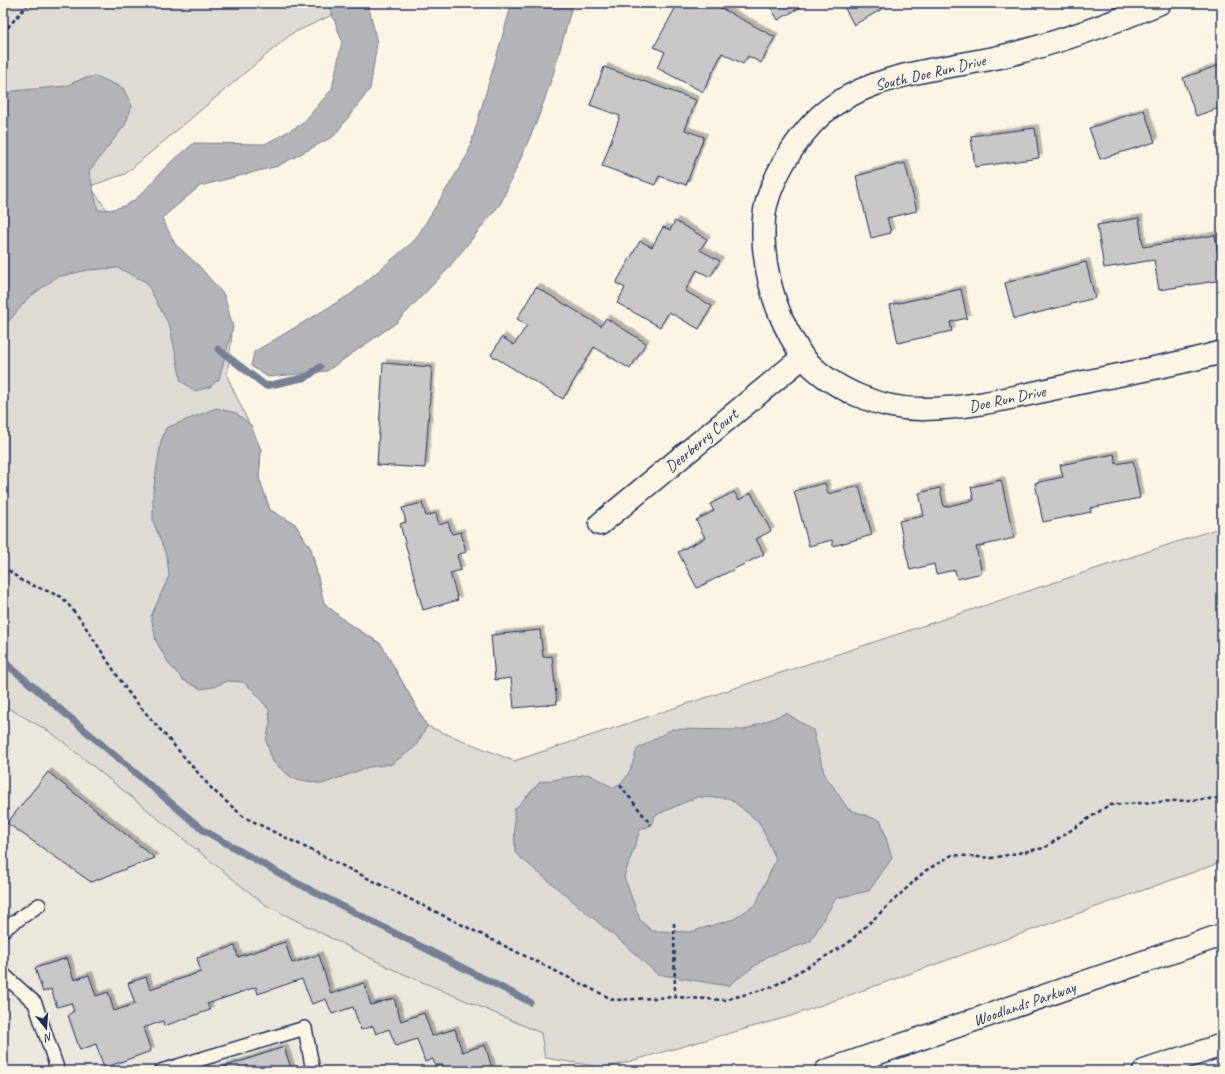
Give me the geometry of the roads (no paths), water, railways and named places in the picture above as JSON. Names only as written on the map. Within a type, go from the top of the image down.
[{"type":"street","name":"South Doe Run Drive","points":[[803,357],[781,319],[772,293],[765,257],[763,231],[766,205],[776,177],[790,153],[809,128],[832,106],[859,90],[885,80],[1005,56],[1055,43],[1111,23],[1160,3]]},
{"type":"street","name":"Doe Run Drive","points":[[803,357],[827,378],[855,394],[885,405],[920,410],[965,407],[1222,352]]},
{"type":"street","name":"Deerberry Court","points":[[600,524],[803,357]]},
{"type":"street","name":"Woodlands Parkway","points":[[826,1071],[1222,935]]},
{"type":"street","points":[[1144,1071],[1222,1045]]},
{"type":"lane","points":[[3,930],[39,905]]},
{"type":"lane","points":[[3,974],[35,1002],[58,1071]]},
{"type":"lane","points":[[161,1071],[304,1028],[313,1071]]},
{"type":"waterway","points":[[218,349],[266,386],[307,377],[320,367]]},
{"type":"waterway","points":[[3,661],[203,830],[293,881],[530,1002]]}]
